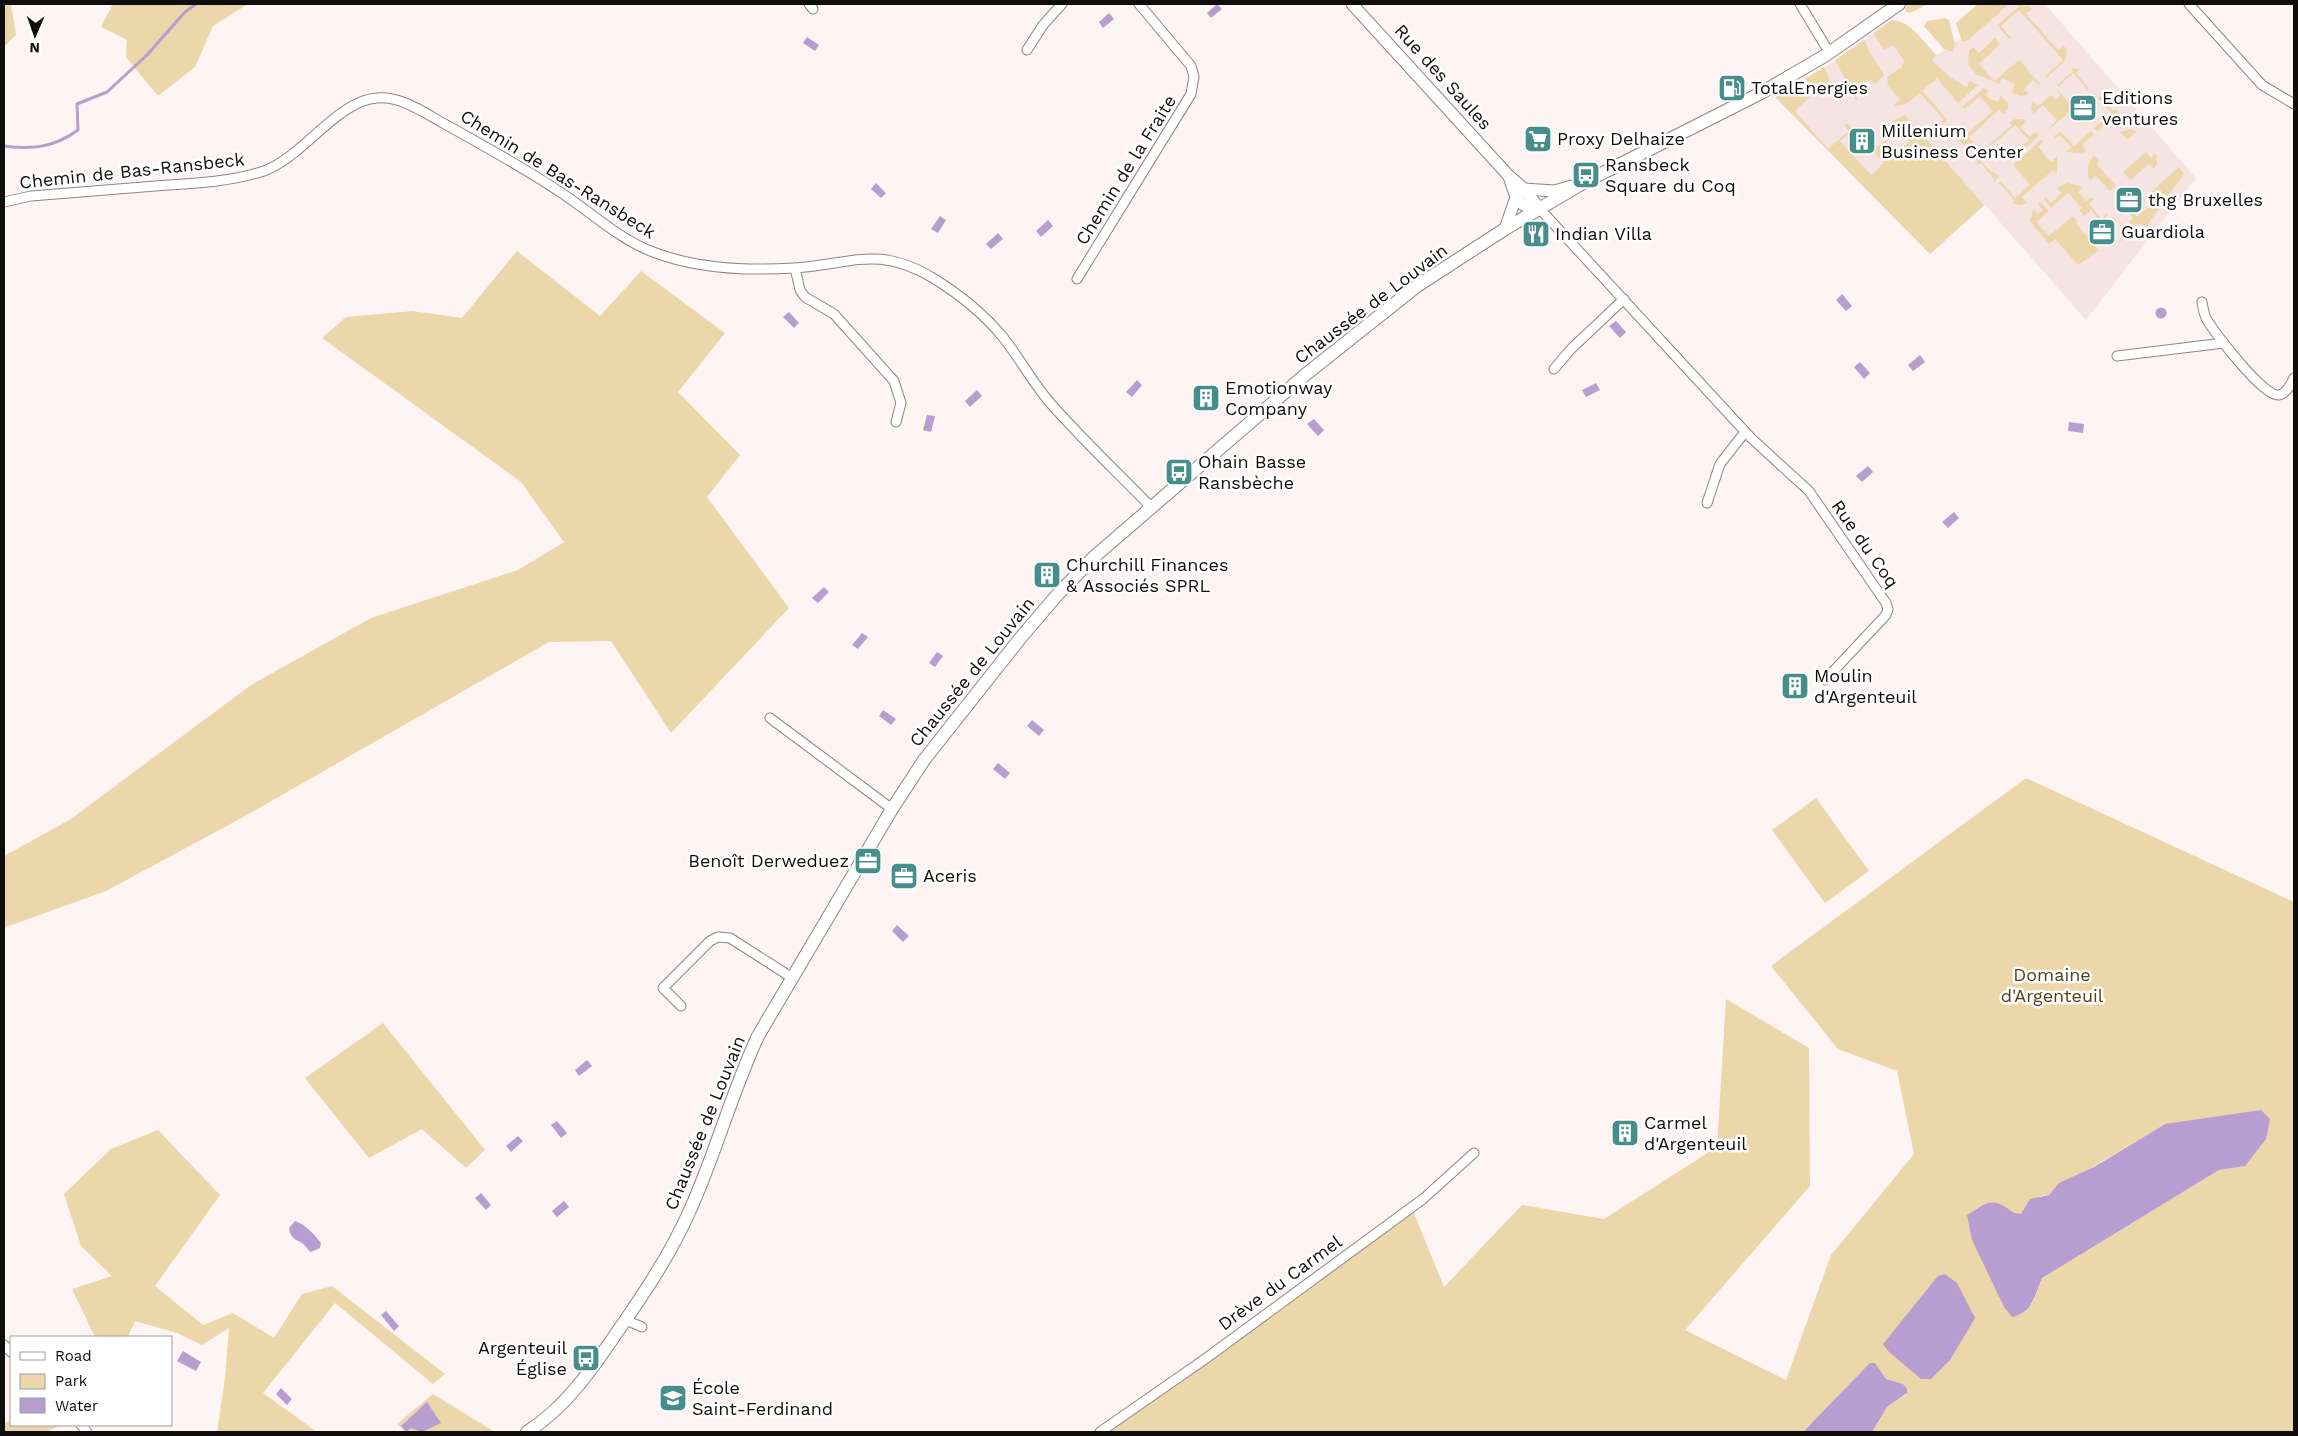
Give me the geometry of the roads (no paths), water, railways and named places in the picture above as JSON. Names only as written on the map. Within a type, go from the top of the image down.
[{"type":"main road","name":"Chaussée de Louvain","points":[[528,1432],[553,1413],[584,1380],[660,1269],[692,1207],[742,1071],[758,1036],[892,809],[924,760],[1028,629],[1094,557],[1305,375],[1417,286],[1505,229],[1583,183],[1761,93],[1829,52],[1899,4]]},
{"type":"street","points":[[1027,50],[1043,25],[1062,4]]},
{"type":"street","name":"Chemin de la Fraite","points":[[1077,279],[1191,94],[1194,77],[1192,66],[1139,4]]},
{"type":"street","name":"Rue des Saules","points":[[1352,4],[1508,175],[1520,193],[1524,206],[1530,209],[1539,208]]},
{"type":"street","points":[[1800,4],[1829,52]]},
{"type":"street","points":[[2189,4],[2262,85],[2294,104]]},
{"type":"street","name":"Chemin de Bas-Ransbeck","points":[[4,202],[32,196],[223,181],[259,172],[270,168],[303,147],[352,105],[377,98],[392,98],[444,124],[544,181],[625,238],[655,253],[716,267],[795,268],[874,258],[890,259],[921,271],[962,296],[985,317],[1003,338],[1052,405],[1152,507]]},
{"type":"street","points":[[1505,229],[1520,193],[1554,191],[1583,183]]},
{"type":"street","name":"Rue du Coq","points":[[1539,208],[1745,432],[1808,492],[1888,607],[1886,615],[1825,680]]},
{"type":"street","points":[[795,268],[800,290],[804,297],[834,314],[894,381],[901,402],[896,422]]},
{"type":"street","points":[[1554,369],[1571,349],[1624,299]]},
{"type":"street","points":[[2202,302],[2206,318],[2224,343],[2255,380],[2270,394],[2276,396],[2284,393],[2294,378]]},
{"type":"street","points":[[2117,356],[2224,343]]},
{"type":"street","points":[[1707,503],[1720,464],[1745,432]]},
{"type":"street","points":[[770,718],[892,809]]},
{"type":"street","points":[[681,1006],[663,988],[710,941],[718,937],[730,938],[791,978]]},
{"type":"street","name":"Drève du Carmel","points":[[1100,1432],[1212,1354],[1423,1199],[1474,1153]]},
{"type":"street","points":[[626,1320],[642,1327]]},
{"type":"water","points":[[1217,4],[1222,9],[1211,18],[1207,13]]},
{"type":"water","points":[[1109,13],[1114,19],[1103,28],[1099,22]]},
{"type":"water","points":[[807,37],[819,45],[815,51],[803,43]]},
{"type":"water","points":[[876,183],[886,193],[881,198],[871,189]]},
{"type":"water","points":[[940,216],[946,220],[938,233],[931,229]]},
{"type":"water","points":[[1048,220],[1053,226],[1041,237],[1036,231]]},
{"type":"water","points":[[998,233],[1003,239],[991,249],[986,244]]},
{"type":"water","points":[[1842,294],[1852,306],[1846,311],[1836,300]]},
{"type":"water","points":[[2161,307],[2167,313],[2161,319],[2155,313]]},
{"type":"water","points":[[789,312],[799,323],[794,328],[783,317]]},
{"type":"water","points":[[1616,321],[1626,332],[1620,338],[1609,326]]},
{"type":"water","points":[[1920,355],[1925,362],[1913,371],[1908,365]]},
{"type":"water","points":[[1860,362],[1870,373],[1864,379],[1854,367]]},
{"type":"water","points":[[1137,380],[1142,385],[1132,397],[1126,392]]},
{"type":"water","points":[[1596,383],[1600,390],[1586,397],[1582,390]]},
{"type":"water","points":[[977,390],[982,396],[970,407],[965,401]]},
{"type":"water","points":[[927,415],[935,416],[931,432],[923,430]]},
{"type":"water","points":[[1314,419],[1324,430],[1318,436],[1307,424]]},
{"type":"water","points":[[2069,422],[2084,424],[2083,433],[2068,431]]},
{"type":"water","points":[[1868,466],[1873,472],[1862,482],[1856,476]]},
{"type":"water","points":[[1954,512],[1959,518],[1948,528],[1942,522]]},
{"type":"water","points":[[824,587],[829,592],[818,603],[812,598]]},
{"type":"water","points":[[862,633],[868,637],[858,649],[852,645]]},
{"type":"water","points":[[937,652],[943,656],[935,667],[929,663]]},
{"type":"water","points":[[883,710],[896,719],[891,725],[879,716]]},
{"type":"water","points":[[1032,720],[1044,730],[1039,736],[1027,726]]},
{"type":"water","points":[[998,763],[1010,773],[1005,779],[993,769]]},
{"type":"water","points":[[897,925],[909,936],[903,942],[892,931]]},
{"type":"water","points":[[587,1060],[592,1066],[579,1076],[575,1070]]},
{"type":"water","points":[[2261,1110],[2270,1119],[2266,1139],[2245,1166],[2219,1170],[2042,1278],[2029,1307],[2019,1315],[2012,1317],[2004,1307],[1972,1240],[1967,1215],[1991,1203],[2001,1204],[2013,1212],[2021,1214],[2030,1199],[2049,1195],[2059,1183],[2094,1167],[2165,1124]]},
{"type":"water","points":[[557,1121],[567,1133],[561,1138],[551,1125]]},
{"type":"water","points":[[518,1136],[523,1141],[511,1152],[506,1146]]},
{"type":"water","points":[[481,1193],[491,1205],[486,1210],[475,1198]]},
{"type":"water","points":[[564,1201],[569,1207],[557,1217],[552,1211]]},
{"type":"water","points":[[295,1221],[313,1233],[321,1243],[320,1248],[311,1252],[304,1244],[292,1236],[289,1228]]},
{"type":"water","points":[[1945,1274],[1957,1283],[1975,1318],[1950,1360],[1931,1379],[1921,1379],[1888,1351],[1883,1344],[1938,1276]]},
{"type":"water","points":[[386,1311],[399,1326],[394,1331],[381,1315]]},
{"type":"water","points":[[183,1351],[201,1362],[196,1371],[177,1361]]},
{"type":"water","points":[[1870,1363],[1875,1363],[1886,1379],[1903,1384],[1907,1389],[1907,1393],[1887,1407],[1872,1432],[1803,1432]]},
{"type":"water","points":[[281,1388],[292,1399],[287,1405],[276,1394]]},
{"type":"water","points":[[427,1402],[441,1423],[422,1432],[411,1428],[406,1432],[401,1426]]},
{"type":"waterway","points":[[4,146],[24,148],[43,146],[61,140],[78,130],[77,104],[107,92],[147,55],[185,12],[196,4]]},
{"type":"place","name":"TotalEnergies","points":[[1732,88]]},
{"type":"place","name":"Editions ventures","points":[[2083,108]]},
{"type":"place","name":"Proxy Delhaize","points":[[1538,139]]},
{"type":"place","name":"Millenium Business Center","points":[[1862,141]]},
{"type":"place","name":"Ransbeck Square du Coq","points":[[1586,175]]},
{"type":"place","name":"thg Bruxelles","points":[[2129,200]]},
{"type":"place","name":"Guardiola","points":[[2102,232]]},
{"type":"place","name":"Indian Villa","points":[[1536,234]]},
{"type":"place","name":"Emotionway Company","points":[[1206,398]]},
{"type":"place","name":"Ohain Basse Ransbèche","points":[[1179,472]]},
{"type":"place","name":"Churchill Finances & Associés SPRL","points":[[1047,575]]},
{"type":"place","name":"Moulin d'Argenteuil","points":[[1795,686]]},
{"type":"place","name":"Benoît Derweduez","points":[[868,861]]},
{"type":"place","name":"Aceris","points":[[904,876]]},
{"type":"place","name":"Carmel d'Argenteuil","points":[[1625,1133]]},
{"type":"place","name":"Argenteuil Église","points":[[586,1358]]},
{"type":"place","name":"École Saint-Ferdinand","points":[[673,1398]]},
{"type":"park label","name":"Domaine d'Argenteuil","points":[[2052,985]]}]
